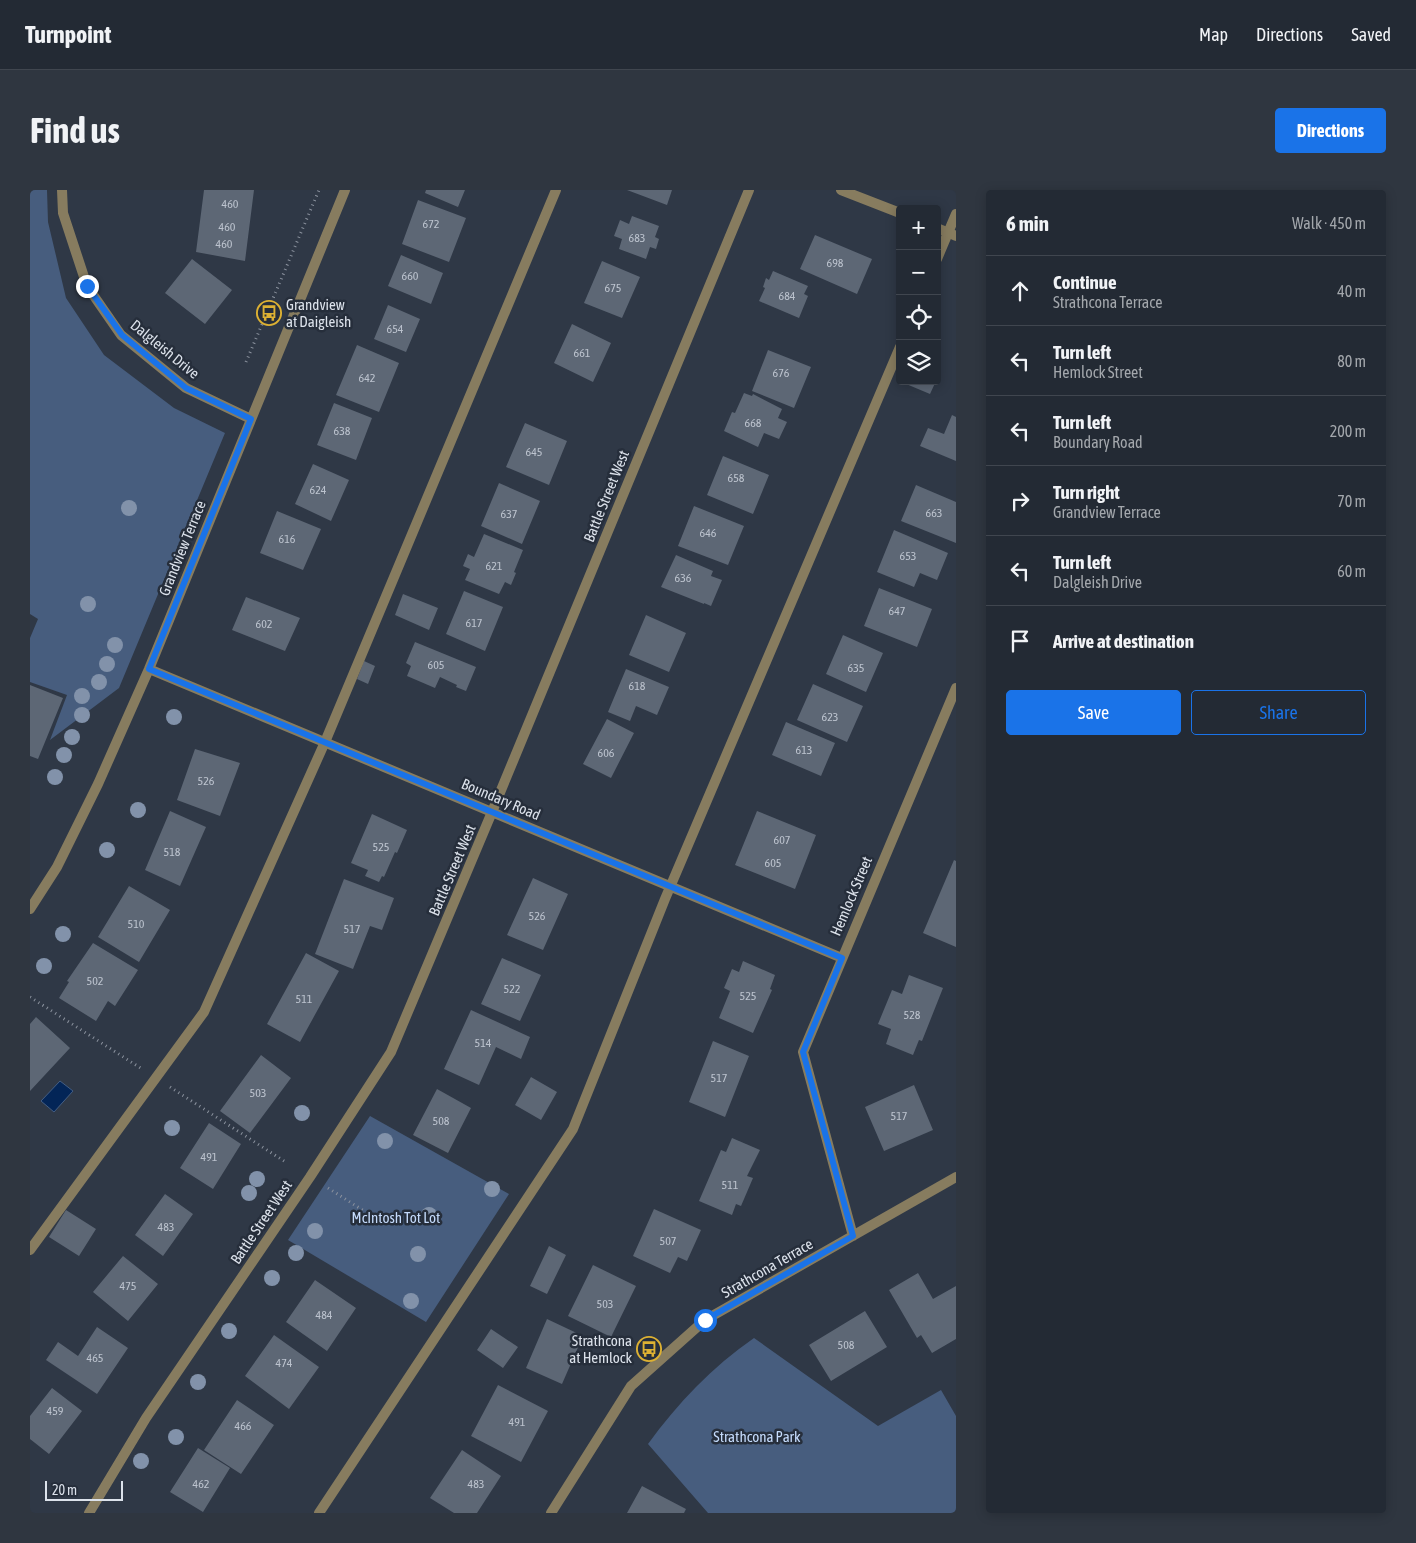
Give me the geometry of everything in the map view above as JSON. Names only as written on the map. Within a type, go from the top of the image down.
[{"type":"street","name":"Dalgleish Drive","points":[[62,190],[63,213],[87,286],[122,335],[186,388],[251,419]]},
{"type":"street","name":"Grandview Terrace","points":[[30,909],[57,866],[98,784],[149,669],[344,190]]},
{"type":"street","points":[[30,1250],[204,1012],[325,742],[556,190]]},
{"type":"street","name":"Battle Street West","points":[[89,1513],[146,1418],[310,1177],[391,1052],[749,190]]},
{"type":"street","points":[[841,190],[896,211]]},
{"type":"street","points":[[941,252],[952,234],[956,214]]},
{"type":"street","points":[[319,1513],[572,1129],[671,886],[896,356]]},
{"type":"street","name":"Boundary Road","points":[[149,669],[842,958]]},
{"type":"street","name":"Hemlock Street","points":[[853,1236],[803,1052],[956,688]]},
{"type":"street","name":"Strathcona Terrace","points":[[551,1513],[631,1386],[705,1320],[956,1178]]},
{"type":"path","points":[[246,362],[319,190]]},
{"type":"path","points":[[30,997],[287,1163]]},
{"type":"path","points":[[328,1188],[364,1211]]},
{"type":"green space","points":[[30,190],[47,190],[48,222],[66,298],[104,355],[174,408],[225,433],[119,688],[50,740],[67,695],[30,682],[30,638],[38,619],[30,614]]},
{"type":"green space","name":"McIntosh Tot Lot","points":[[370,1116],[509,1194],[426,1322],[288,1240]]},
{"type":"green space","name":"Strathcona Park","points":[[754,1338],[878,1426],[941,1390],[956,1416],[956,1513],[708,1513],[648,1444],[696,1386]]},
{"type":"shaded area","points":[[60,1081],[73,1091],[54,1112],[41,1101]]},
{"type":"building","points":[[204,190],[254,190],[245,261],[196,252]]},
{"type":"building","points":[[426,190],[465,190],[458,207],[425,193]]},
{"type":"building","points":[[627,190],[672,190],[667,205]]},
{"type":"building","points":[[418,200],[466,218],[449,262],[402,244]]},
{"type":"building","points":[[632,216],[659,226],[655,237],[659,239],[656,249],[650,247],[646,259],[619,249],[622,239],[614,236],[620,220],[629,224]]},
{"type":"building","points":[[815,235],[872,259],[857,294],[800,269]]},
{"type":"building","points":[[401,255],[443,273],[431,304],[388,286]]},
{"type":"building","points":[[192,259],[232,290],[205,324],[165,293]]},
{"type":"building","points":[[602,261],[640,277],[622,318],[584,303]]},
{"type":"building","points":[[773,271],[808,286],[804,294],[808,296],[799,318],[759,301],[765,288],[763,287],[766,278],[769,280]]},
{"type":"building","points":[[388,305],[420,319],[406,352],[374,339]]},
{"type":"building","points":[[572,324],[611,343],[593,382],[554,363]]},
{"type":"building","points":[[357,345],[399,363],[379,412],[336,395]]},
{"type":"building","points":[[768,350],[811,367],[794,408],[752,391]]},
{"type":"building","points":[[909,385],[934,385],[930,394]]},
{"type":"building","points":[[744,393],[752,396],[753,394],[782,409],[778,418],[787,422],[779,439],[764,433],[758,447],[724,431],[732,412],[735,413]]},
{"type":"building","points":[[334,403],[372,418],[356,460],[317,445]]},
{"type":"building","points":[[952,415],[956,417],[956,461],[920,446],[928,428],[944,434]]},
{"type":"building","points":[[525,423],[567,441],[549,485],[506,467]]},
{"type":"building","points":[[723,456],[769,475],[753,514],[707,495]]},
{"type":"building","points":[[313,464],[349,480],[331,521],[295,504]]},
{"type":"building","points":[[499,483],[540,501],[522,544],[481,526]]},
{"type":"building","points":[[916,485],[956,502],[956,543],[901,521]]},
{"type":"building","points":[[694,506],[744,526],[728,565],[678,546]]},
{"type":"building","points":[[277,511],[321,529],[303,570],[260,553]]},
{"type":"building","points":[[894,530],[948,553],[937,580],[920,573],[914,587],[877,572]]},
{"type":"building","points":[[484,534],[523,550],[511,585],[505,582],[499,594],[465,580],[470,569],[463,566],[468,554],[474,557]]},
{"type":"building","points":[[676,555],[713,571],[711,576],[722,580],[711,606],[661,587]]},
{"type":"building","points":[[879,588],[932,609],[917,647],[864,626]]},
{"type":"building","points":[[464,591],[503,607],[485,651],[446,634]]},
{"type":"building","points":[[403,594],[438,608],[429,630],[395,615]]},
{"type":"building","points":[[246,597],[300,618],[285,651],[232,630]]},
{"type":"building","points":[[646,615],[686,633],[669,672],[629,655]]},
{"type":"building","points":[[843,635],[883,653],[866,692],[826,674]]},
{"type":"building","points":[[415,642],[476,667],[466,691],[440,677],[435,688],[407,676],[411,666],[406,663]]},
{"type":"building","points":[[364,661],[375,666],[368,684],[357,679]]},
{"type":"building","points":[[626,669],[669,687],[657,715],[636,706],[630,721],[608,712]]},
{"type":"building","points":[[813,684],[863,706],[847,742],[797,720]]},
{"type":"building","points":[[30,685],[63,698],[38,759],[30,756]]},
{"type":"building","points":[[607,719],[634,733],[611,778],[583,764]]},
{"type":"building","points":[[786,722],[835,743],[821,776],[772,755]]},
{"type":"building","points":[[195,749],[240,763],[220,816],[177,800]]},
{"type":"building","points":[[170,811],[206,827],[180,886],[145,870]]},
{"type":"building","points":[[757,811],[816,835],[795,889],[735,865]]},
{"type":"building","points":[[372,814],[407,830],[397,853],[395,852],[384,877],[382,876],[379,882],[365,876],[368,870],[351,863]]},
{"type":"building","points":[[954,860],[956,861],[956,947],[923,933]]},
{"type":"building","points":[[533,878],[568,894],[543,950],[507,935]]},
{"type":"building","points":[[344,879],[394,898],[382,930],[370,926],[353,969],[315,954]]},
{"type":"building","points":[[129,886],[170,910],[139,962],[98,937]]},
{"type":"building","points":[[93,943],[138,970],[115,1006],[108,1001],[96,1021],[59,998],[69,982],[67,981]]},
{"type":"building","points":[[306,953],[339,971],[300,1042],[267,1024]]},
{"type":"building","points":[[502,958],[541,975],[520,1021],[481,1004]]},
{"type":"building","points":[[743,961],[775,975],[770,989],[772,990],[753,1033],[719,1018],[730,991],[724,988],[732,969],[739,972]]},
{"type":"building","points":[[909,975],[943,988],[922,1041],[919,1040],[913,1055],[886,1044],[891,1029],[878,1024],[892,990],[902,994]]},
{"type":"building","points":[[471,1010],[530,1037],[521,1059],[496,1047],[479,1085],[444,1069]]},
{"type":"building","points":[[36,1017],[70,1048],[30,1091],[30,1024]]},
{"type":"building","points":[[713,1041],[749,1056],[725,1117],[689,1102]]},
{"type":"building","points":[[261,1055],[291,1078],[250,1133],[220,1111]]},
{"type":"building","points":[[531,1077],[557,1092],[541,1120],[515,1105]]},
{"type":"building","points":[[914,1085],[933,1130],[884,1151],[865,1107]]},
{"type":"building","points":[[437,1089],[471,1108],[448,1153],[413,1135]]},
{"type":"building","points":[[209,1123],[241,1144],[213,1189],[180,1168]]},
{"type":"building","points":[[732,1138],[760,1150],[747,1176],[753,1178],[741,1206],[736,1204],[732,1215],[699,1201],[721,1150],[726,1152]]},
{"type":"building","points":[[165,1194],[193,1214],[163,1256],[135,1235]]},
{"type":"building","points":[[654,1209],[701,1230],[687,1261],[678,1257],[670,1273],[633,1256]]},
{"type":"building","points":[[66,1210],[96,1229],[79,1256],[49,1237]]},
{"type":"building","points":[[549,1246],[566,1255],[547,1294],[530,1286]]},
{"type":"building","points":[[123,1256],[158,1284],[128,1321],[93,1292]]},
{"type":"building","points":[[593,1265],[636,1286],[611,1337],[568,1316]]},
{"type":"building","points":[[918,1273],[933,1299],[956,1286],[956,1339],[932,1353],[921,1335],[917,1338],[889,1290]]},
{"type":"building","points":[[315,1280],[356,1308],[327,1351],[286,1322]]},
{"type":"building","points":[[865,1311],[887,1347],[831,1381],[809,1345]]},
{"type":"building","points":[[547,1319],[583,1336],[562,1384],[526,1368]]},
{"type":"building","points":[[97,1327],[128,1348],[97,1394],[46,1360],[58,1342],[78,1356]]},
{"type":"building","points":[[491,1329],[518,1347],[503,1368],[477,1350]]},
{"type":"building","points":[[274,1335],[319,1367],[289,1409],[245,1376]]},
{"type":"building","points":[[498,1385],[548,1411],[521,1462],[471,1436]]},
{"type":"building","points":[[52,1388],[82,1411],[49,1454],[30,1439],[30,1416]]},
{"type":"building","points":[[237,1400],[274,1425],[241,1474],[204,1450]]},
{"type":"building","points":[[198,1448],[230,1468],[203,1512],[170,1492]]},
{"type":"building","points":[[462,1450],[501,1476],[477,1513],[454,1513],[430,1498]]},
{"type":"building","points":[[642,1486],[686,1509],[684,1513],[627,1513]]},
{"type":"place","name":"Grandview at Daigleish","points":[[269,313]]},
{"type":"place","name":"Strathcona at Hemlock","points":[[649,1349]]},
{"type":"route","points":[[87,286],[122,335],[186,388],[251,419],[149,669],[842,958],[803,1052],[853,1236],[705,1320]]}]
